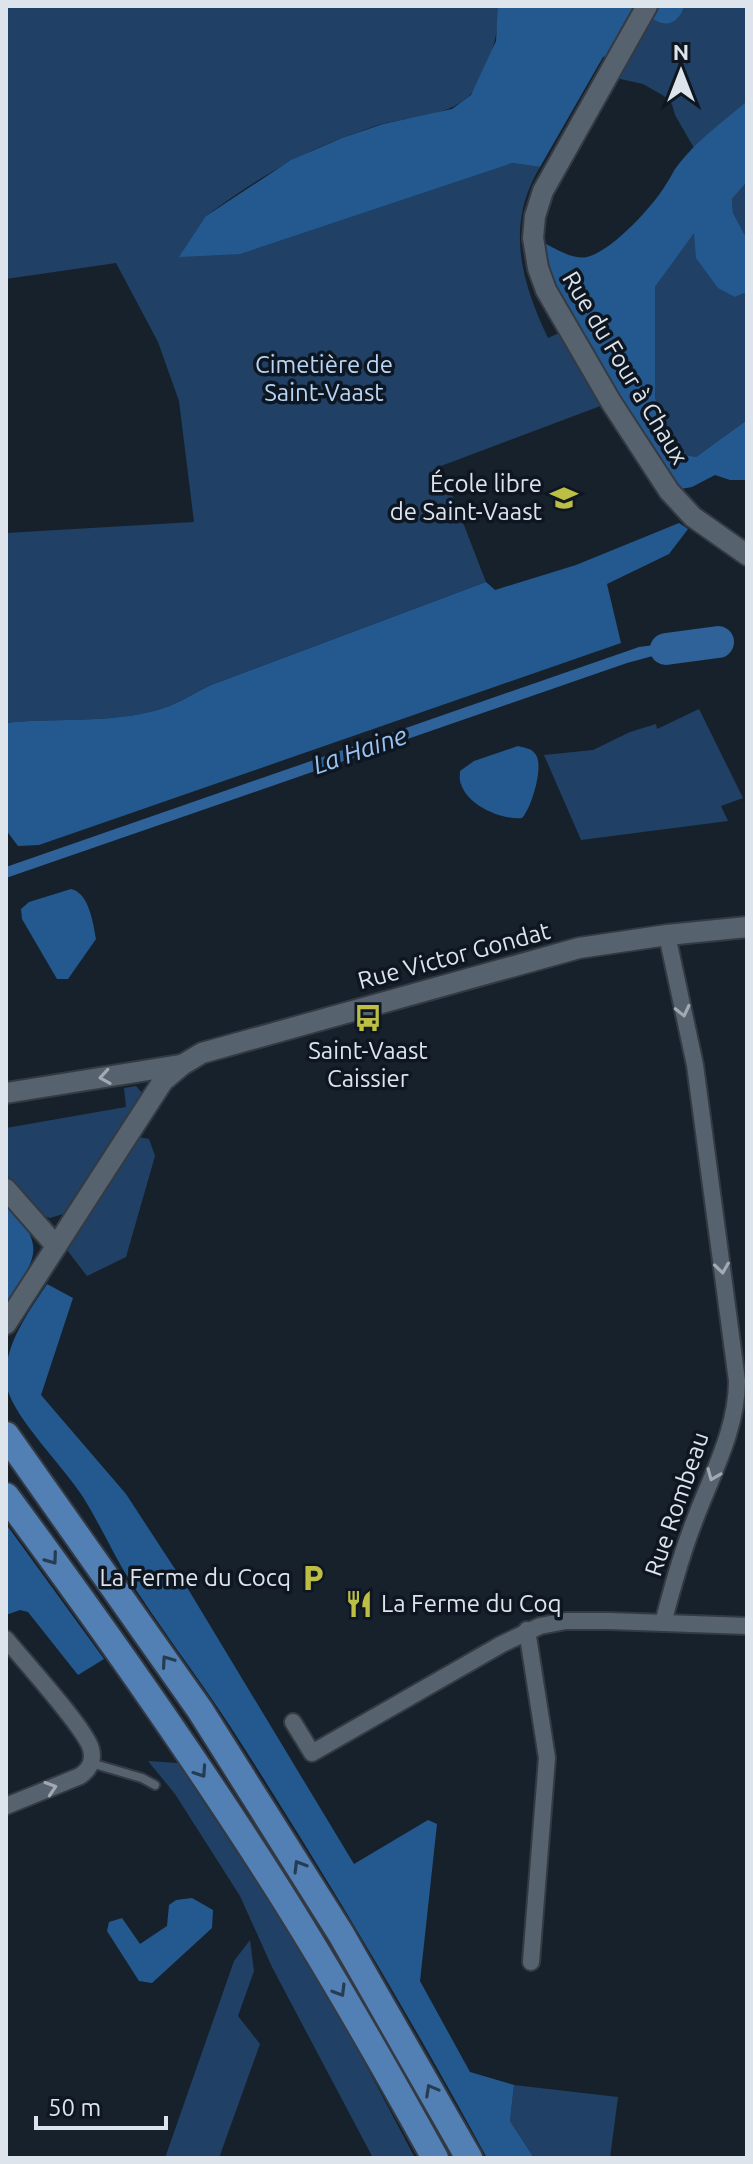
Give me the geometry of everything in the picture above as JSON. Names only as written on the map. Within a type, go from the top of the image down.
[{"type":"highway","points":[[6,1435],[192,1697],[356,1959],[469,2158]]},
{"type":"highway","points":[[6,1496],[94,1617],[269,1874],[375,2049],[435,2158]]},
{"type":"street","name":"Rue du Four à Chaux","points":[[647,6],[543,191],[535,216],[534,249],[546,290],[611,402],[664,484],[693,517],[747,555]]},
{"type":"street","name":"Rue Victor Gondat","points":[[6,1324],[163,1081],[202,1053],[579,948],[747,927]]},
{"type":"street","name":"Rue Rombeau","points":[[663,1623],[693,1523],[742,1402],[695,1065],[667,935]]},
{"type":"street","name":"Rue Victor Gondat","points":[[6,1093],[182,1065]]},
{"type":"street","points":[[6,1189],[56,1246]]},
{"type":"street","points":[[293,1722],[312,1753],[527,1630],[566,1621],[747,1626]]},
{"type":"street","points":[[527,1630],[547,1758],[531,1962]]},
{"type":"street","points":[[6,1639],[88,1742],[91,1763],[85,1773],[75,1780],[6,1806]]},
{"type":"lane","points":[[91,1763],[155,1785]]},
{"type":"green space","name":"Cimetière de Saint-Vaast","points":[[6,6],[498,6],[491,55],[481,80],[468,97],[450,108],[376,126],[308,152],[273,171],[206,216],[512,163],[540,167],[529,189],[520,232],[524,274],[530,295],[548,338],[568,329],[611,402],[441,466],[486,582],[211,685],[153,711],[112,718],[6,723],[6,533],[194,522],[179,401],[158,342],[116,263],[6,279]]},
{"type":"green space","points":[[685,6],[747,6],[747,101],[694,148],[672,104],[664,96],[643,84],[607,76],[643,13],[682,12]]},
{"type":"green space","points":[[747,182],[747,239],[733,213],[732,199]]},
{"type":"green space","points":[[694,232],[735,297],[747,292],[747,420],[696,457],[679,455],[655,398],[655,287]]},
{"type":"green space","points":[[699,709],[743,798],[721,806],[728,821],[581,840],[544,755],[593,750],[630,732],[656,724],[657,729]]},
{"type":"green space","points":[[136,1086],[142,1093],[63,1214],[50,1218],[41,1215],[6,1174],[6,1128],[126,1107],[124,1088]]},
{"type":"green space","points":[[133,1136],[149,1139],[155,1156],[126,1257],[87,1276],[67,1250],[125,1140]]},
{"type":"green space","points":[[148,1761],[178,1763],[290,1933],[360,2054],[415,2158],[373,2158],[272,1967],[240,1896],[175,1794]]},
{"type":"green space","points":[[250,1940],[254,1971],[238,2016],[260,2044],[219,2158],[165,2158],[234,1961]]},
{"type":"green space","points":[[514,2085],[618,2097],[610,2158],[534,2158],[510,2121]]},
{"type":"shaded area","points":[[498,6],[685,6],[676,19],[667,23],[643,13],[621,52],[603,57],[540,167],[512,163],[240,254],[179,257],[206,216],[291,160],[383,124],[452,109],[471,95],[496,41]]},
{"type":"shaded area","points":[[747,101],[747,182],[732,199],[733,213],[747,239],[747,292],[735,297],[718,288],[696,258],[694,233],[655,287],[655,398],[679,454],[696,457],[747,420],[747,480],[730,480],[715,475],[692,487],[669,491],[534,249],[546,244],[582,258],[608,246],[651,205],[676,167],[694,147]]},
{"type":"shaded area","points":[[679,523],[688,529],[669,554],[607,584],[621,643],[39,845],[18,846],[6,830],[6,723],[112,718],[153,711],[211,685],[486,582],[495,590],[576,565]]},
{"type":"shaded area","points":[[518,746],[534,753],[538,761],[535,788],[522,818],[505,817],[471,799],[460,782],[460,771],[474,761]]},
{"type":"shaded area","points":[[71,889],[86,902],[96,939],[68,979],[57,979],[22,919],[21,909],[29,902]]},
{"type":"shaded area","points":[[6,1196],[27,1228],[33,1250],[26,1272],[6,1304]]},
{"type":"shaded area","points":[[47,1284],[73,1298],[41,1395],[126,1494],[188,1589],[354,1864],[428,1820],[437,1824],[420,1981],[470,2072],[514,2085],[510,2121],[534,2158],[487,2158],[395,1994],[264,1779],[124,1571],[83,1497],[12,1400],[6,1374],[12,1346]]},
{"type":"shaded area","points":[[6,1524],[104,1659],[78,1675],[28,1612],[20,1610],[6,1615]]},
{"type":"shaded area","points":[[192,1898],[213,1910],[212,1928],[152,1983],[139,1981],[107,1931],[109,1922],[122,1918],[140,1944],[167,1926],[169,1905],[176,1900]]},
{"type":"water","points":[[708,638],[710,648],[664,653],[627,663],[6,878],[6,867],[639,647]]},
{"type":"waterway","name":"La Haine","points":[[666,649],[718,642]]},
{"type":"place","name":"École libre de Saint-Vaast","points":[[564,498]]},
{"type":"place","name":"Saint-Vaast Caissier","points":[[368,1018]]},
{"type":"place","name":"La Ferme du Cocq","points":[[313,1578]]},
{"type":"place","name":"La Ferme du Coq","points":[[359,1604]]}]
